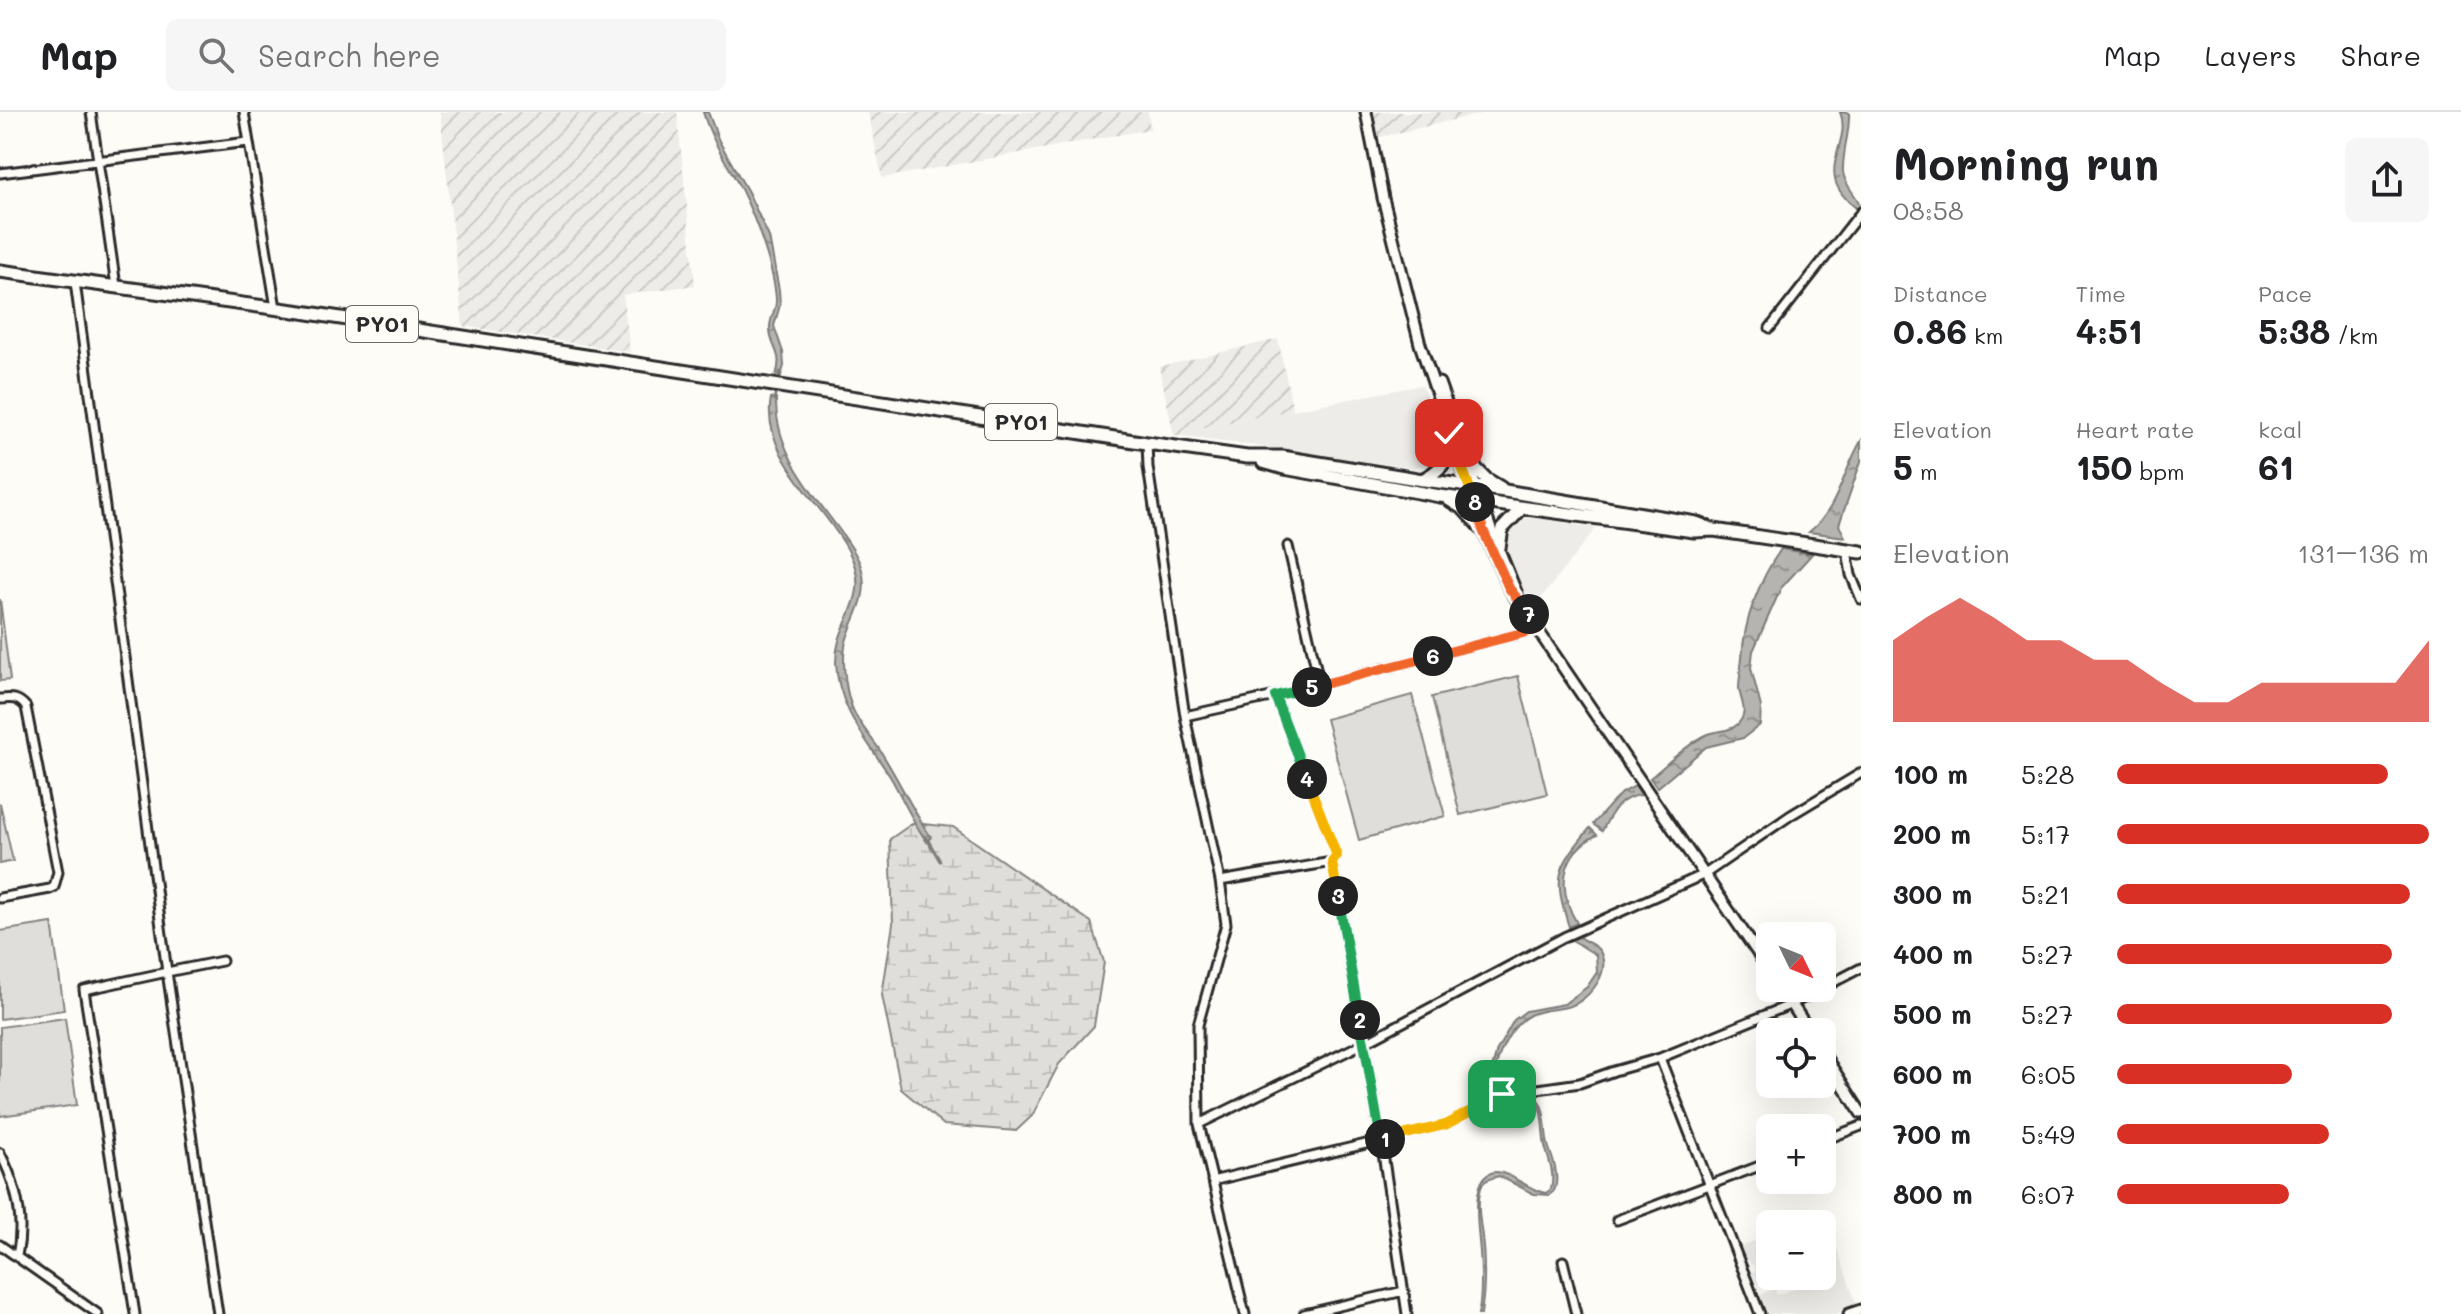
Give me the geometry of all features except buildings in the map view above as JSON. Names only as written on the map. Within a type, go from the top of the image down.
[{"type":"highway","name":"PY01","points":[[0,271],[276,308],[1147,443],[1247,457],[1282,457],[1696,523],[1714,530]]},
{"type":"highway","points":[[1422,480],[1437,472],[1446,462],[1452,443]]},
{"type":"highway","name":"PY01","points":[[1247,457],[1284,468],[1440,496],[1694,531],[1714,530],[1861,552]]},
{"type":"highway","points":[[1465,458],[1486,479],[1505,491]]},
{"type":"highway","points":[[1440,496],[1464,509],[1483,530]]},
{"type":"highway","points":[[1499,548],[1502,529],[1522,508]]},
{"type":"main road","points":[[1366,112],[1407,298],[1429,372],[1452,443],[1516,587],[1518,599]]},
{"type":"main road","points":[[1429,372],[1437,379],[1441,389],[1472,486]]},
{"type":"main road","points":[[1478,501],[1483,530],[1509,588],[1756,950]]},
{"type":"main road","points":[[1792,1004],[1801,1018]]},
{"type":"main road","points":[[1836,1074],[1861,1113]]},
{"type":"main road","points":[[1849,1314],[1861,1310]]},
{"type":"street","points":[[91,112],[116,286]]},
{"type":"street","points":[[244,112],[276,308]]},
{"type":"street","points":[[0,173],[248,142]]},
{"type":"street","points":[[1770,328],[1860,212]]},
{"type":"street","points":[[75,282],[167,972],[218,1314]]},
{"type":"street","points":[[1147,443],[1185,716],[1220,881],[1226,924],[1198,1025],[1199,1124],[1245,1314]]},
{"type":"street","points":[[1288,546],[1320,685]]},
{"type":"street","points":[[1844,550],[1861,599]]},
{"type":"street","points":[[1185,716],[1538,629]]},
{"type":"street","points":[[1220,881],[1332,862],[1337,856],[1275,696]]},
{"type":"street","points":[[0,699],[14,698],[26,707],[58,872],[54,887],[50,889],[0,898]]},
{"type":"street","points":[[1199,1124],[1364,1043],[1564,937],[1705,874],[1791,815],[1861,773]]},
{"type":"street","points":[[1332,862],[1381,1140],[1407,1314]]},
{"type":"street","points":[[135,1314],[84,990],[222,961]]},
{"type":"street","points":[[1212,1181],[1445,1125],[1502,1094],[1580,1083],[1660,1058],[1792,1004],[1861,968]]},
{"type":"street","points":[[1660,1058],[1760,1314]]},
{"type":"street","points":[[1836,1136],[1861,1126]]},
{"type":"street","points":[[0,1153],[16,1190],[19,1209],[17,1256]]},
{"type":"street","points":[[1617,1220],[1756,1167]]},
{"type":"street","points":[[0,1245],[98,1314]]},
{"type":"street","points":[[1563,1261],[1576,1314]]},
{"type":"street","points":[[1304,1314],[1404,1291]]},
{"type":"shaded area","points":[[440,112],[677,112],[695,285],[623,295],[630,352],[463,326]]},
{"type":"shaded area","points":[[868,112],[1148,112],[1150,129],[882,178]]},
{"type":"shaded area","points":[[1367,112],[1487,112],[1372,139]]},
{"type":"shaded area","points":[[1278,339],[1293,410],[1195,429],[1192,437],[1174,435],[1159,367]]},
{"type":"shaded area","points":[[1422,385],[1443,436],[1436,457],[1430,464],[1412,468],[1192,437],[1195,429]]},
{"type":"shaded area","points":[[1530,517],[1596,528],[1531,611],[1514,579],[1505,548],[1506,535],[1514,524]]},
{"type":"shaded area","points":[[1756,1240],[1756,1271],[1748,1259],[1745,1261],[1740,1247]]},
{"type":"shaded area","points":[[1836,1246],[1857,1306],[1836,1314],[1767,1314],[1760,1294],[1775,1290],[1777,1295],[1791,1290],[1836,1290]]},
{"type":"green space","points":[[0,599],[10,680],[0,681]]},
{"type":"green space","points":[[1518,676],[1547,794],[1460,815],[1432,697]]},
{"type":"green space","points":[[1412,695],[1445,816],[1359,840],[1326,719]]},
{"type":"green space","points":[[0,803],[13,861],[0,864]]},
{"type":"green space","points":[[913,823],[953,827],[1091,922],[1104,962],[1094,1026],[1059,1064],[1032,1116],[1016,1131],[944,1125],[901,1089],[882,995],[893,924],[890,839]]},
{"type":"green space","points":[[52,923],[64,1010],[0,1019],[0,931]]},
{"type":"green space","points":[[65,1018],[77,1105],[0,1116],[0,1027]]},
{"type":"water","points":[[703,112],[708,112],[719,141],[769,237],[779,290],[780,305],[774,326],[783,352],[781,376],[776,375],[778,355],[771,335],[776,299],[768,258],[746,200]]},
{"type":"water","points":[[1840,112],[1849,113],[1843,172],[1861,212],[1843,195],[1834,174],[1842,130]]},
{"type":"water","points":[[771,398],[776,399],[781,435],[796,468],[860,564],[863,591],[844,653],[849,697],[857,717],[931,837],[927,842],[842,695],[836,663],[837,648],[856,597],[856,569],[838,534],[797,479],[775,440],[770,419]]},
{"type":"water","points":[[1861,441],[1861,461],[1839,525],[1845,537],[1809,532],[1827,513]]},
{"type":"water","points":[[1781,549],[1812,554],[1781,588],[1753,651],[1751,668],[1761,707],[1760,725],[1743,738],[1706,747],[1657,788],[1650,778],[1676,756],[1704,736],[1730,729],[1741,720],[1744,711],[1739,685],[1749,615]]},
{"type":"water","points":[[1635,786],[1642,795],[1622,802],[1602,831],[1593,824],[1620,794]]},
{"type":"water","points":[[1590,828],[1597,835],[1575,852],[1566,873],[1566,898],[1577,923],[1569,927],[1561,896],[1561,874],[1570,854]]},
{"type":"water","points":[[1579,937],[1600,952],[1603,964],[1599,980],[1588,994],[1574,1004],[1535,1013],[1521,1021],[1501,1051],[1495,1074],[1495,1096],[1486,1101],[1497,1050],[1514,1020],[1526,1011],[1564,1004],[1587,987],[1597,972],[1596,955],[1572,940]]},
{"type":"water","points":[[1529,1091],[1539,1102],[1544,1115],[1556,1186],[1549,1195],[1534,1194],[1499,1176],[1482,1185],[1479,1204],[1484,1285],[1481,1314],[1478,1314],[1481,1275],[1477,1206],[1481,1183],[1495,1172],[1546,1193],[1551,1189],[1552,1173],[1542,1117],[1534,1098],[1528,1094],[1493,1109],[1490,1105],[1499,1105],[1520,1092]]},
{"type":"waterway","points":[[774,400],[780,372]]},
{"type":"waterway","points":[[926,837],[940,861]]},
{"type":"route","points":[[1449,433],[1493,553],[1509,588],[1538,629],[1275,696],[1337,856],[1332,862],[1381,1140],[1445,1125],[1502,1094]]}]
